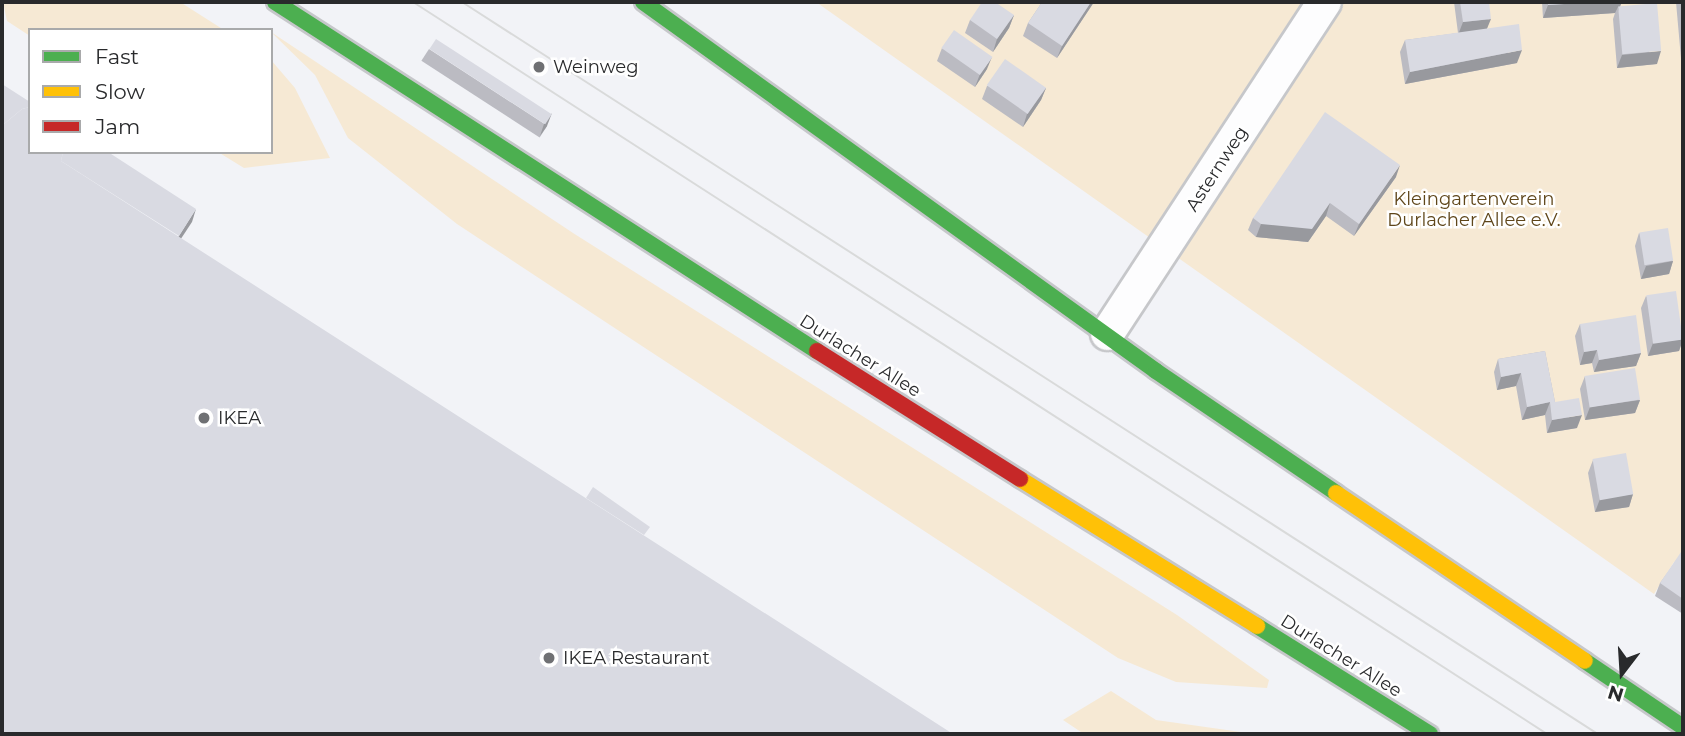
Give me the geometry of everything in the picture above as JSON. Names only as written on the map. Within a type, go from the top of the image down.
[{"type":"main road","name":"Durlacher Allee","points":[[275,2],[918,415],[1430,734]]},
{"type":"main road","points":[[643,2],[1107,333],[1683,727]]},
{"type":"lane","name":"Asternweg","points":[[1107,333],[1324,2]]},
{"type":"green space","points":[[3,2],[180,2],[221,28],[28,28],[28,35],[7,21]]},
{"type":"green space","name":"Kleingartenverein Durlacher Allee e.V.","points":[[816,2],[1683,2],[1683,560],[1674,562],[1654,594]]},
{"type":"green space","points":[[273,33],[573,233],[1177,615],[1269,680],[1267,688],[1176,682],[1118,658],[457,224],[348,138],[315,75]]},
{"type":"green space","points":[[273,62],[295,88],[330,158],[244,168],[221,154],[273,154]]},
{"type":"green space","points":[[1111,691],[1156,720],[1255,734],[1084,734],[1063,720]]},
{"type":"building","points":[[982,2],[995,2],[1014,15],[997,39],[970,20]]},
{"type":"building","points":[[1042,2],[1091,2],[1062,46],[1028,23]]},
{"type":"building","points":[[1460,2],[1489,2],[1491,19],[1463,22]]},
{"type":"building","points":[[1548,2],[1596,2],[1548,5]]},
{"type":"building","points":[[1657,3],[1661,51],[1622,54],[1618,6]]},
{"type":"building","points":[[1519,24],[1522,50],[1410,72],[1405,40]]},
{"type":"building","points":[[954,30],[993,57],[980,75],[941,48]]},
{"type":"building","points":[[436,39],[552,114],[545,124],[429,49]]},
{"type":"building","points":[[1005,59],[1046,88],[1028,114],[987,85]]},
{"type":"building","points":[[2,84],[28,101],[28,108],[22,109],[4,124]]},
{"type":"building","name":"IKEA","points":[[28,108],[28,154],[63,154],[61,161],[953,734],[2,734],[2,122],[4,124],[22,109]]},
{"type":"building","points":[[1325,112],[1400,165],[1359,224],[1330,203],[1312,229],[1261,224],[1253,218]]},
{"type":"building","points":[[63,154],[111,154],[196,209],[179,236],[61,161]]},
{"type":"building","points":[[1668,228],[1673,261],[1645,265],[1639,233]]},
{"type":"building","points":[[1676,291],[1683,340],[1653,344],[1646,295]]},
{"type":"building","points":[[1636,315],[1641,353],[1599,360],[1597,350],[1584,352],[1580,324]]},
{"type":"building","points":[[1545,351],[1555,402],[1579,398],[1582,415],[1552,420],[1550,402],[1527,407],[1521,373],[1501,377],[1498,359]]},
{"type":"building","points":[[1635,368],[1640,400],[1590,408],[1585,376]]},
{"type":"building","points":[[1626,453],[1633,494],[1600,500],[1593,459]]},
{"type":"building","points":[[593,487],[650,527],[644,535],[586,498]]},
{"type":"building","points":[[1683,551],[1683,599],[1660,583]]},
{"type":"tram line","points":[[413,2],[1547,734]]},
{"type":"tram line","points":[[462,2],[1598,734]]},
{"type":"traffic: fast","points":[[275,2],[817,351]]},
{"type":"traffic: fast","points":[[643,2],[1156,371],[1336,493]]},
{"type":"traffic: fast","points":[[1257,626],[1430,734]]},
{"type":"traffic: fast","points":[[1585,661],[1683,727]]},
{"type":"traffic: slow","points":[[1020,479],[1257,626]]},
{"type":"traffic: slow","points":[[1336,493],[1585,661]]},
{"type":"traffic: jam","points":[[817,351],[1020,479]]},
{"type":"place","name":"Weinweg","points":[[539,67]]},
{"type":"place","name":"IKEA","points":[[204,418]]},
{"type":"place","name":"IKEA Restaurant","points":[[549,658]]}]
